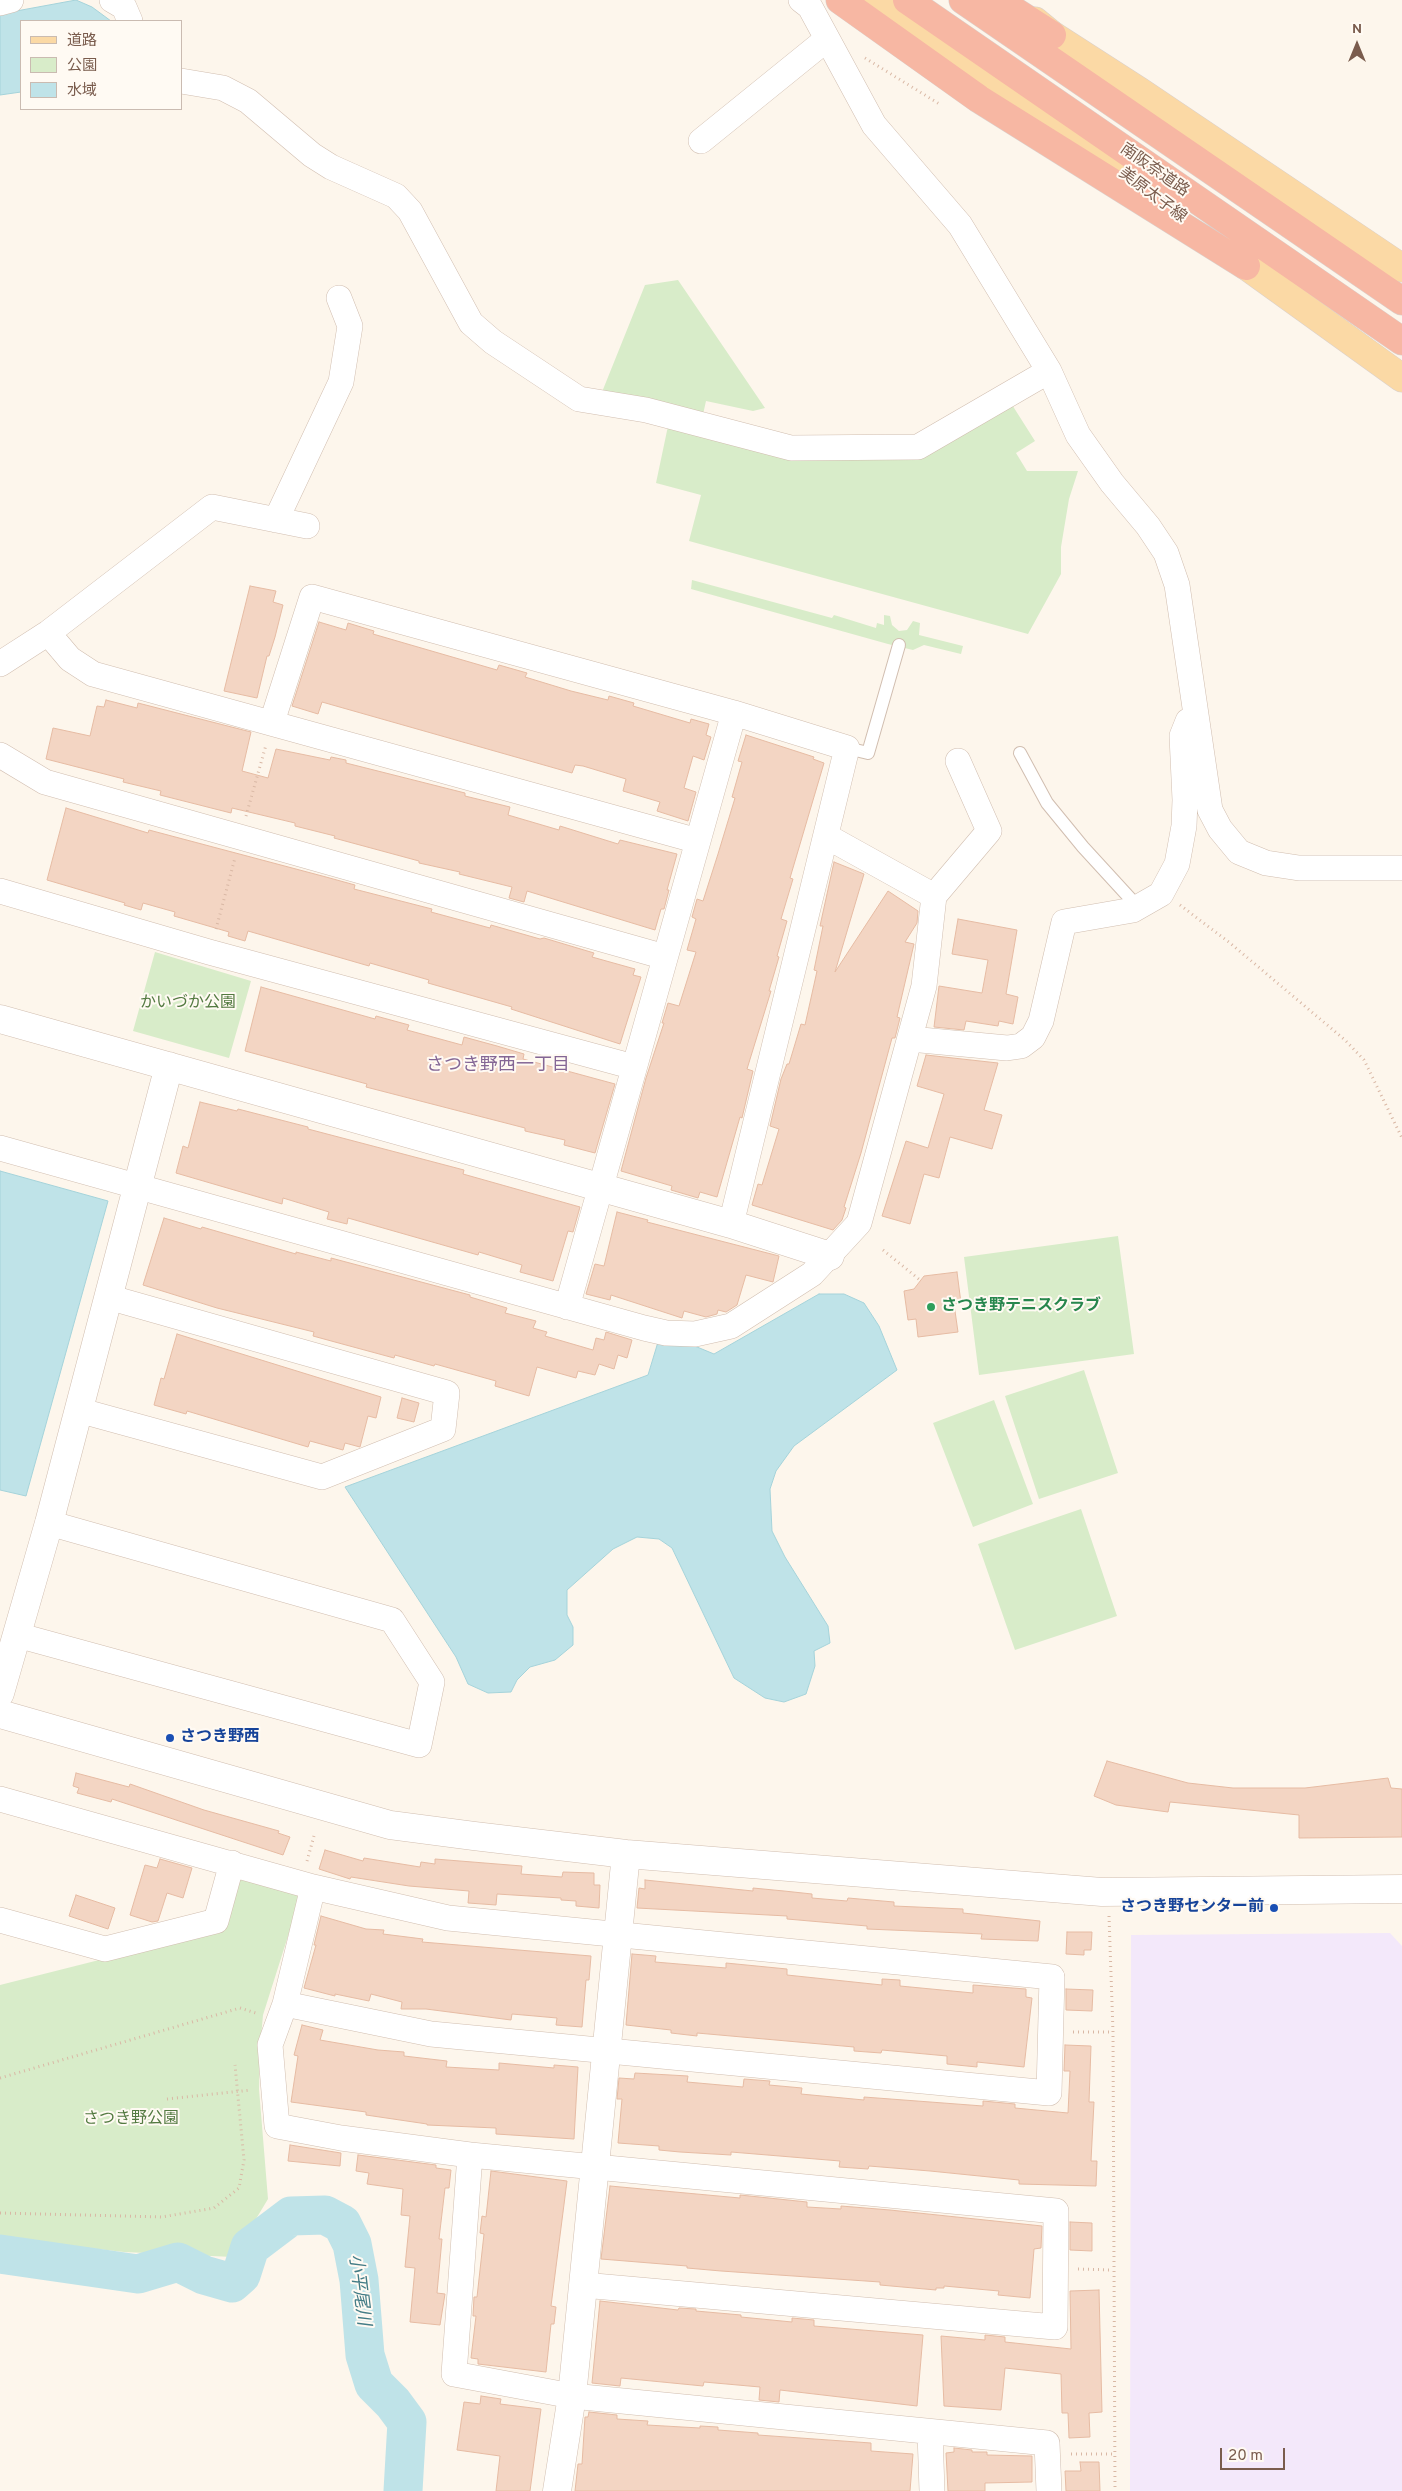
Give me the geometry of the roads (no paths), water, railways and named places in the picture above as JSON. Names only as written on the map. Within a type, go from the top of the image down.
[{"type":"highway","points":[[840,0],[979,99],[1246,266]]},
{"type":"highway","name":"南阪奈道路","points":[[907,0],[1402,341]]},
{"type":"highway","name":"南阪奈道路","points":[[963,0],[1402,301]]},
{"type":"highway","points":[[997,0],[1052,35]]},
{"type":"main road","name":"美原太子線","points":[[875,0],[1056,123],[1246,266],[1402,378]]},
{"type":"main road","points":[[1011,0],[1052,35],[1139,91],[1402,268]]},
{"type":"street","points":[[0,2],[11,0]]},
{"type":"street","points":[[112,0],[124,7],[130,20]]},
{"type":"street","points":[[801,0],[810,7],[874,125],[960,225],[1049,371],[1078,435],[1112,484],[1148,526],[1166,553],[1177,585],[1210,810],[1220,829],[1240,852],[1266,864],[1299,868],[1402,868]]},
{"type":"street","points":[[701,141],[828,39]]},
{"type":"street","points":[[182,81],[224,88],[248,101],[312,155],[331,167],[396,196],[410,211],[471,323],[493,342],[579,399],[646,410],[791,448],[918,447],[1049,371]]},
{"type":"street","points":[[276,520],[341,382],[350,326],[339,298]]},
{"type":"street","points":[[0,664],[48,633],[212,507],[307,526]]},
{"type":"street","points":[[272,722],[312,596],[734,712],[847,748],[731,1224]]},
{"type":"street","points":[[48,633],[70,659],[93,674],[698,841]]},
{"type":"street","points":[[910,1039],[1007,1048],[1021,1046],[1033,1037],[1042,1021],[1064,922],[1138,908],[1161,894],[1177,864],[1179,855],[1185,800],[1182,736],[1194,708]]},
{"type":"street","points":[[566,1307],[734,712]]},
{"type":"street","points":[[0,755],[45,782],[665,957]]},
{"type":"street","points":[[0,1148],[644,1328],[695,1334],[732,1326],[812,1274],[859,1223],[924,986],[934,896],[989,831],[958,761]]},
{"type":"street","points":[[826,836],[934,896]]},
{"type":"street","points":[[0,891],[209,952],[634,1067]]},
{"type":"street","points":[[0,1019],[731,1224],[830,1256]]},
{"type":"street","points":[[0,1693],[49,1523],[169,1066]]},
{"type":"street","points":[[78,1410],[322,1477],[443,1429],[447,1393],[108,1297]]},
{"type":"street","points":[[17,1635],[419,1745],[432,1682],[392,1620],[49,1523]]},
{"type":"street","points":[[0,1714],[390,1825],[626,1854],[1102,1892],[1402,1889]]},
{"type":"street","points":[[0,1799],[313,1887],[448,1918],[1052,1977],[1049,2093],[431,2034],[282,2011]]},
{"type":"street","points":[[557,2491],[572,2396],[626,1854]]},
{"type":"street","points":[[0,1920],[105,1949],[114,1947],[216,1921],[232,1863]]},
{"type":"street","points":[[313,1887],[282,2011],[270,2045],[277,2126],[341,2138],[470,2155],[1056,2211],[1055,2327],[583,2286]]},
{"type":"street","points":[[470,2155],[454,2374],[572,2396],[1048,2443],[1049,2491]]},
{"type":"street","points":[[930,2432],[932,2491]]},
{"type":"lane","points":[[847,748],[868,752],[899,644]]},
{"type":"lane","points":[[1020,753],[1047,803],[1083,848],[1138,908]]},
{"type":"water","points":[[76,0],[92,7],[110,20],[20,20],[20,92],[0,95],[0,14]]},
{"type":"water","points":[[0,1171],[108,1201],[26,1496],[0,1490]]},
{"type":"water","points":[[819,1294],[844,1294],[864,1303],[879,1326],[897,1370],[794,1446],[776,1471],[770,1489],[772,1531],[785,1557],[828,1626],[830,1643],[814,1651],[815,1666],[806,1694],[784,1702],[765,1698],[734,1678],[672,1548],[659,1539],[637,1537],[613,1549],[567,1590],[567,1615],[573,1627],[573,1645],[555,1660],[530,1667],[517,1680],[511,1692],[488,1693],[468,1684],[456,1657],[345,1487],[648,1375],[658,1342],[685,1342],[714,1354]]},
{"type":"waterway","name":"小平尾川","points":[[0,2254],[138,2274],[178,2262],[204,2275],[232,2283],[241,2275],[250,2247],[291,2216],[325,2215],[342,2224],[352,2244],[359,2280],[365,2355],[374,2384],[393,2403],[407,2422],[403,2491]]},
{"type":"place","name":"さつき野テニスクラブ","points":[[931,1307]]},
{"type":"place","name":"さつき野西","points":[[170,1738]]},
{"type":"place","name":"さつき野センター前","points":[[1274,1908]]},
{"type":"district","name":"さつき野西一丁目","points":[[498,1066]]},
{"type":"park label","name":"かいづか公園","points":[[188,1004]]},
{"type":"park label","name":"さつき野公園","points":[[131,2120]]}]
